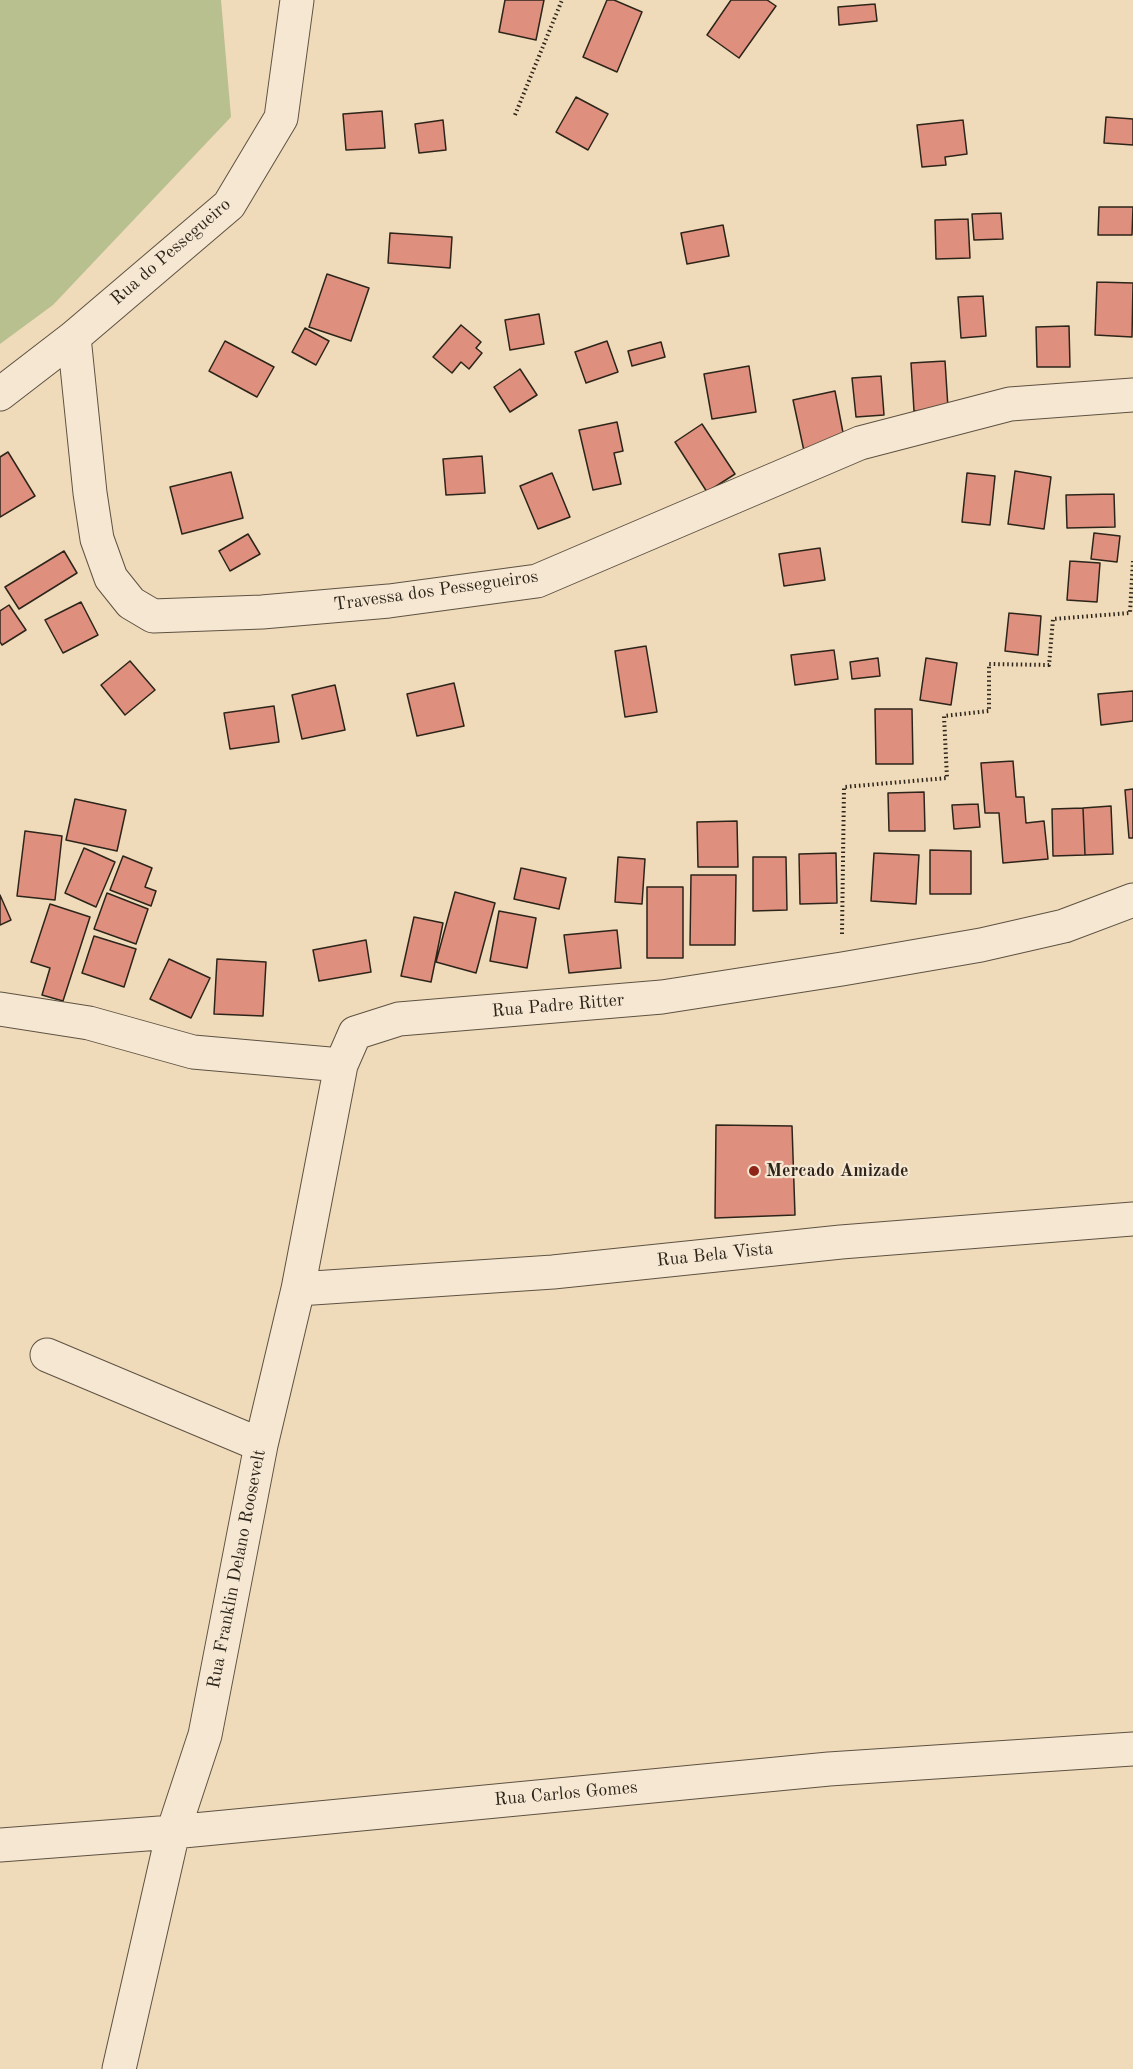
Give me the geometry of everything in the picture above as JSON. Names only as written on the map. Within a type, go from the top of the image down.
[{"type":"street","name":"Rua do Pessegueiro","points":[[0,394],[74,336],[229,205],[281,118],[297,0]]},
{"type":"street","name":"Travessa dos Pessegueiros","points":[[74,336],[97,539],[111,578],[131,603],[153,616],[262,612],[389,601],[537,581],[860,442],[1010,404],[1133,395]]},
{"type":"street","name":"Rua Padre Ritter","points":[[341,1065],[355,1033],[399,1019],[662,997],[842,969],[981,945],[1064,926],[1133,900]]},
{"type":"street","points":[[0,1009],[89,1023],[193,1052],[341,1065]]},
{"type":"street","name":"Rua Franklin Delano Roosevelt","points":[[119,2069],[173,1832],[205,1735],[261,1445],[298,1288],[341,1065]]},
{"type":"street","name":"Rua Bela Vista","points":[[298,1288],[553,1272],[841,1242],[1133,1219]]},
{"type":"street","points":[[47,1355],[261,1445]]},
{"type":"street","name":"Rua Carlos Gomes","points":[[0,1845],[173,1832],[829,1769],[1133,1749]]},
{"type":"path","points":[[515,115],[562,0]]},
{"type":"path","points":[[842,969],[844,787],[947,778],[944,716],[989,711],[989,664],[1050,665],[1053,619],[1130,613],[1133,561]]},
{"type":"green space","points":[[0,0],[221,0],[231,117],[53,305],[0,344]]},
{"type":"building","points":[[505,0],[544,0],[536,40],[499,32]]},
{"type":"building","points":[[607,0],[614,0],[642,12],[617,72],[583,57]]},
{"type":"building","points":[[731,0],[767,0],[776,6],[739,58],[707,35]]},
{"type":"building","points":[[875,4],[877,21],[839,25],[838,7]]},
{"type":"building","points":[[576,97],[608,114],[588,150],[556,132]]},
{"type":"building","points":[[382,111],[385,148],[346,150],[343,114]]},
{"type":"building","points":[[1106,117],[1133,119],[1133,145],[1104,143]]},
{"type":"building","points":[[443,120],[446,150],[419,153],[415,124]]},
{"type":"building","points":[[963,120],[967,154],[945,157],[946,165],[922,167],[917,125]]},
{"type":"building","points":[[1099,207],[1133,207],[1132,235],[1098,235]]},
{"type":"building","points":[[1001,213],[1003,239],[974,240],[972,214]]},
{"type":"building","points":[[968,219],[970,258],[936,259],[935,220]]},
{"type":"building","points":[[723,225],[729,256],[687,264],[681,233]]},
{"type":"building","points":[[390,233],[452,237],[450,268],[388,263]]},
{"type":"building","points":[[327,274],[369,288],[351,341],[309,327]]},
{"type":"building","points":[[1097,282],[1133,283],[1132,337],[1095,335]]},
{"type":"building","points":[[983,296],[986,336],[961,338],[958,297]]},
{"type":"building","points":[[539,314],[544,344],[510,350],[505,320]]},
{"type":"building","points":[[461,325],[481,342],[476,348],[482,353],[469,369],[461,362],[452,373],[433,357]]},
{"type":"building","points":[[1069,326],[1070,367],[1037,367],[1036,327]]},
{"type":"building","points":[[305,328],[329,341],[316,365],[292,352]]},
{"type":"building","points":[[225,341],[274,367],[257,397],[209,371]]},
{"type":"building","points":[[607,341],[618,372],[586,383],[575,352]]},
{"type":"building","points":[[661,342],[665,357],[632,366],[628,351]]},
{"type":"building","points":[[945,361],[948,408],[914,411],[911,363]]},
{"type":"building","points":[[749,366],[756,412],[712,419],[704,374]]},
{"type":"building","points":[[520,369],[537,395],[510,412],[494,387]]},
{"type":"building","points":[[881,376],[884,415],[856,417],[852,378]]},
{"type":"building","points":[[835,391],[845,443],[804,451],[793,400]]},
{"type":"building","points":[[617,422],[623,451],[614,453],[621,484],[593,490],[579,430]]},
{"type":"building","points":[[702,424],[735,474],[707,492],[675,442]]},
{"type":"building","points":[[8,452],[35,496],[0,517],[0,457]]},
{"type":"building","points":[[482,456],[485,493],[446,495],[443,459]]},
{"type":"building","points":[[1015,471],[1051,477],[1044,529],[1008,524]]},
{"type":"building","points":[[231,472],[243,518],[182,534],[170,487]]},
{"type":"building","points":[[552,473],[570,517],[538,529],[520,486]]},
{"type":"building","points":[[967,473],[995,476],[990,525],[962,522]]},
{"type":"building","points":[[1114,494],[1115,527],[1067,528],[1066,495]]},
{"type":"building","points":[[1094,533],[1120,536],[1117,562],[1091,559]]},
{"type":"building","points":[[248,534],[260,554],[230,571],[219,551]]},
{"type":"building","points":[[820,548],[825,580],[784,586],[779,554]]},
{"type":"building","points":[[64,551],[77,573],[19,609],[5,587]]},
{"type":"building","points":[[1070,561],[1100,563],[1097,602],[1067,600]]},
{"type":"building","points":[[81,602],[98,635],[63,653],[45,620]]},
{"type":"building","points":[[9,605],[26,630],[2,645],[0,642],[0,611]]},
{"type":"building","points":[[1009,613],[1041,616],[1038,655],[1005,651]]},
{"type":"building","points":[[646,646],[657,712],[625,717],[615,651]]},
{"type":"building","points":[[834,650],[838,679],[795,685],[791,655]]},
{"type":"building","points":[[878,658],[880,676],[852,679],[850,662]]},
{"type":"building","points":[[926,658],[957,663],[951,705],[920,700]]},
{"type":"building","points":[[130,661],[155,690],[125,715],[101,685]]},
{"type":"building","points":[[454,683],[464,726],[417,736],[407,694]]},
{"type":"building","points":[[335,685],[345,730],[302,739],[292,695]]},
{"type":"building","points":[[1133,691],[1133,721],[1101,725],[1098,694]]},
{"type":"building","points":[[274,706],[279,742],[230,749],[224,713]]},
{"type":"building","points":[[875,709],[912,709],[913,764],[876,764]]},
{"type":"building","points":[[1013,761],[1016,797],[1024,797],[1026,823],[1044,821],[1048,859],[1003,863],[999,813],[985,813],[981,763]]},
{"type":"building","points":[[1133,789],[1133,838],[1129,838],[1125,790]]},
{"type":"building","points":[[924,792],[925,831],[889,831],[888,793]]},
{"type":"building","points":[[75,799],[126,810],[117,851],[66,840]]},
{"type":"building","points":[[978,804],[980,827],[954,829],[952,805]]},
{"type":"building","points":[[1111,806],[1113,854],[1085,855],[1083,808]]},
{"type":"building","points":[[1083,808],[1085,855],[1053,856],[1052,809]]},
{"type":"building","points":[[737,821],[738,867],[698,867],[697,822]]},
{"type":"building","points":[[25,831],[62,836],[55,900],[17,896]]},
{"type":"building","points":[[84,848],[115,862],[96,907],[65,893]]},
{"type":"building","points":[[930,850],[971,851],[971,894],[930,894]]},
{"type":"building","points":[[836,853],[837,903],[800,904],[799,854]]},
{"type":"building","points":[[874,853],[919,855],[916,904],[871,901]]},
{"type":"building","points":[[123,856],[152,868],[145,887],[156,891],[151,906],[110,890]]},
{"type":"building","points":[[618,857],[645,859],[642,904],[615,902]]},
{"type":"building","points":[[753,857],[786,857],[787,910],[753,911]]},
{"type":"building","points":[[521,868],[566,878],[559,909],[514,899]]},
{"type":"building","points":[[691,875],[736,875],[735,945],[690,945]]},
{"type":"building","points":[[647,887],[683,887],[683,958],[647,958]]},
{"type":"building","points":[[455,892],[495,903],[476,973],[436,962]]},
{"type":"building","points":[[107,893],[148,909],[136,944],[94,929]]},
{"type":"building","points":[[0,895],[11,920],[0,925]]},
{"type":"building","points":[[50,904],[90,917],[63,1001],[42,995],[50,968],[31,962]]},
{"type":"building","points":[[499,911],[536,918],[527,968],[490,961]]},
{"type":"building","points":[[414,917],[443,923],[431,982],[401,976]]},
{"type":"building","points":[[617,930],[621,968],[569,973],[564,935]]},
{"type":"building","points":[[94,936],[136,949],[124,987],[82,973]]},
{"type":"building","points":[[366,940],[371,972],[319,981],[313,950]]},
{"type":"building","points":[[169,959],[210,978],[191,1018],[150,999]]},
{"type":"building","points":[[217,959],[266,962],[263,1016],[214,1014]]},
{"type":"building","name":"Mercado Amizade","points":[[716,1125],[792,1126],[795,1215],[715,1218]]},
{"type":"place","name":"Mercado Amizade","points":[[754,1171]]}]
